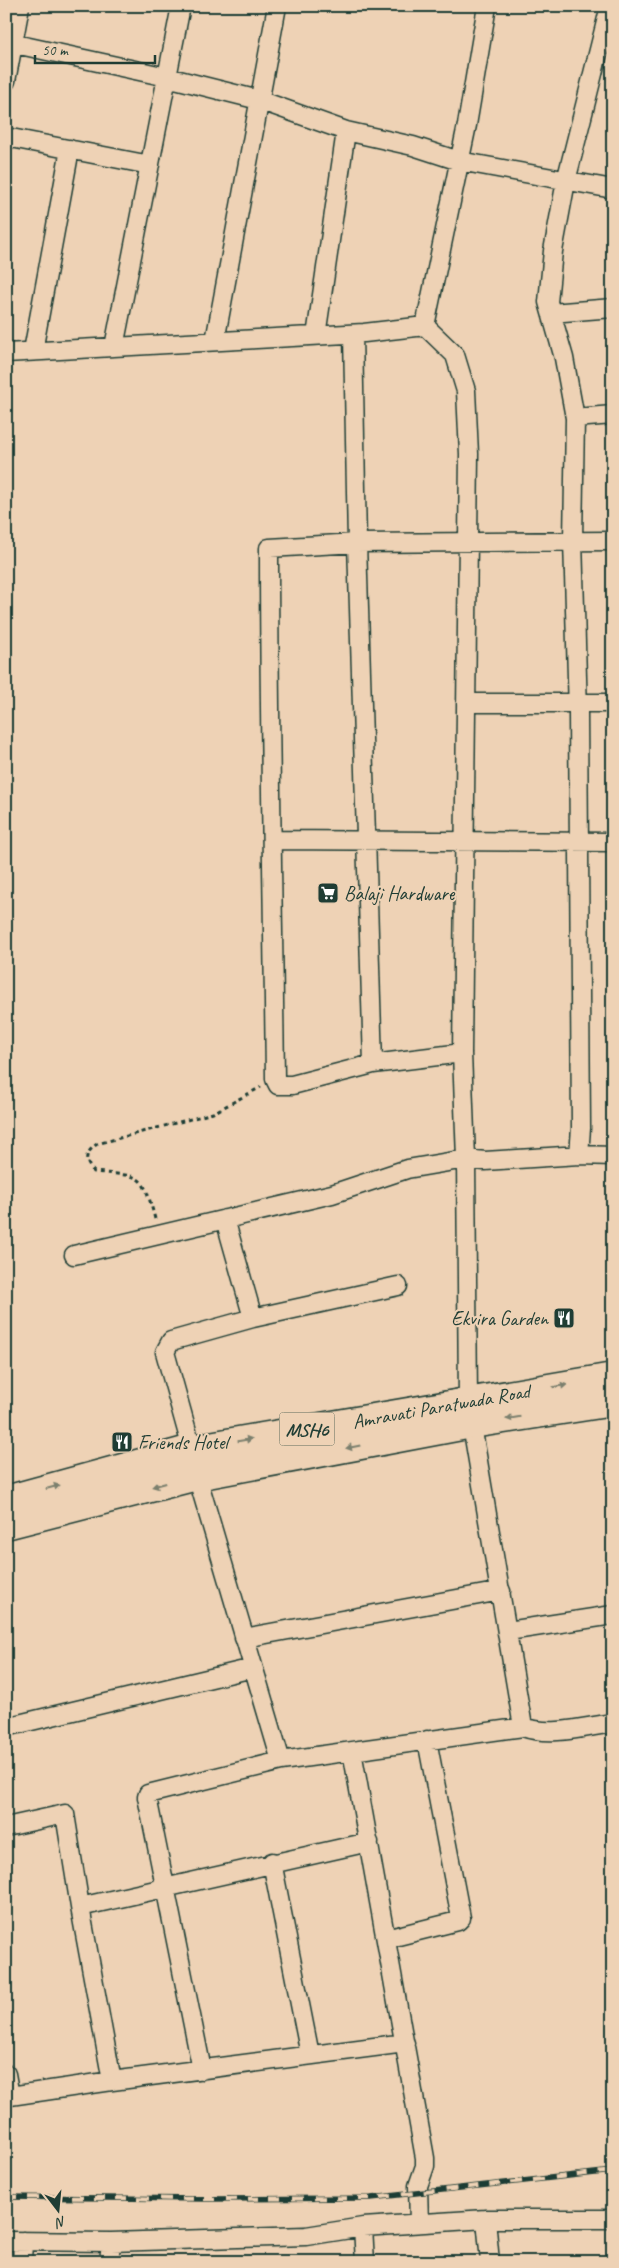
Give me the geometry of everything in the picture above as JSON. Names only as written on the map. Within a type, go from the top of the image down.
[{"type":"main road","name":"Amravati Paratwada Road","points":[[6,1525],[197,1476],[470,1413],[613,1377]]},
{"type":"main road","name":"Amravati Paratwada Road","points":[[6,1500],[192,1449],[470,1413],[613,1402]]},
{"type":"street","points":[[6,81],[10,43],[20,6]]},
{"type":"street","points":[[114,347],[181,6]]},
{"type":"street","points":[[215,341],[277,6]]},
{"type":"street","points":[[425,326],[459,161],[487,6]]},
{"type":"street","points":[[579,1156],[581,1119],[577,702],[573,540],[575,418],[564,358],[548,302],[553,251],[566,181],[610,6]]},
{"type":"street","points":[[10,43],[167,77],[259,100],[346,132],[413,146],[459,161],[613,189]]},
{"type":"street","points":[[316,336],[346,132]]},
{"type":"street","points":[[6,137],[150,165]]},
{"type":"street","points":[[33,351],[70,149]]},
{"type":"street","points":[[551,313],[613,308]]},
{"type":"street","points":[[6,354],[353,334],[425,326]]},
{"type":"street","points":[[425,326],[455,355],[466,391],[469,454],[466,842],[462,1053],[466,1159],[470,1413],[523,1727]]},
{"type":"street","points":[[353,334],[357,543],[373,1064]]},
{"type":"street","points":[[575,418],[613,415]]},
{"type":"street","points":[[462,1053],[373,1064],[292,1085],[278,1085],[275,1079],[268,548],[357,543],[613,541]]},
{"type":"street","points":[[466,703],[613,703]]},
{"type":"street","points":[[273,840],[613,842]]},
{"type":"street","points":[[74,1255],[332,1194],[407,1169],[466,1159],[485,1162],[579,1156],[613,1156]]},
{"type":"street","points":[[225,1219],[253,1318]]},
{"type":"street","points":[[281,1761],[197,1476],[192,1449],[165,1352],[166,1346],[171,1341],[253,1318],[398,1286]]},
{"type":"street","points":[[244,1638],[501,1591]]},
{"type":"street","points":[[508,1631],[613,1615]]},
{"type":"street","points":[[6,1727],[253,1668]]},
{"type":"street","points":[[202,2070],[147,1797],[148,1794],[281,1761],[523,1727],[534,1731],[546,1732],[613,1723]]},
{"type":"street","points":[[386,1939],[458,1921],[461,1918],[427,1740]]},
{"type":"street","points":[[352,1751],[425,2158],[425,2166],[418,2186],[419,2223]]},
{"type":"street","points":[[6,1827],[65,1814],[112,2081]]},
{"type":"street","points":[[80,1907],[272,1862],[368,1842]]},
{"type":"street","points":[[272,1862],[310,2055]]},
{"type":"street","points":[[6,2074],[10,2096],[405,2043]]},
{"type":"street","points":[[22,2262],[15,2241],[111,2242],[306,2236],[363,2227],[419,2223],[486,2220],[613,2219]]},
{"type":"street","points":[[486,2220],[490,2262]]},
{"type":"street","points":[[363,2227],[365,2262]]},
{"type":"street","points":[[109,2262],[111,2242]]},
{"type":"path","points":[[158,1234],[147,1188],[140,1180],[131,1176],[94,1172],[88,1165],[87,1151],[97,1144],[213,1114],[275,1079]]},
{"type":"railway","points":[[6,2197],[371,2198],[613,2171]]},
{"type":"place","name":"Balaji Hardware","points":[[328,893]]},
{"type":"place","name":"Ekvira Garden","points":[[564,1318]]},
{"type":"place","name":"Friends Hotel","points":[[122,1442]]}]
